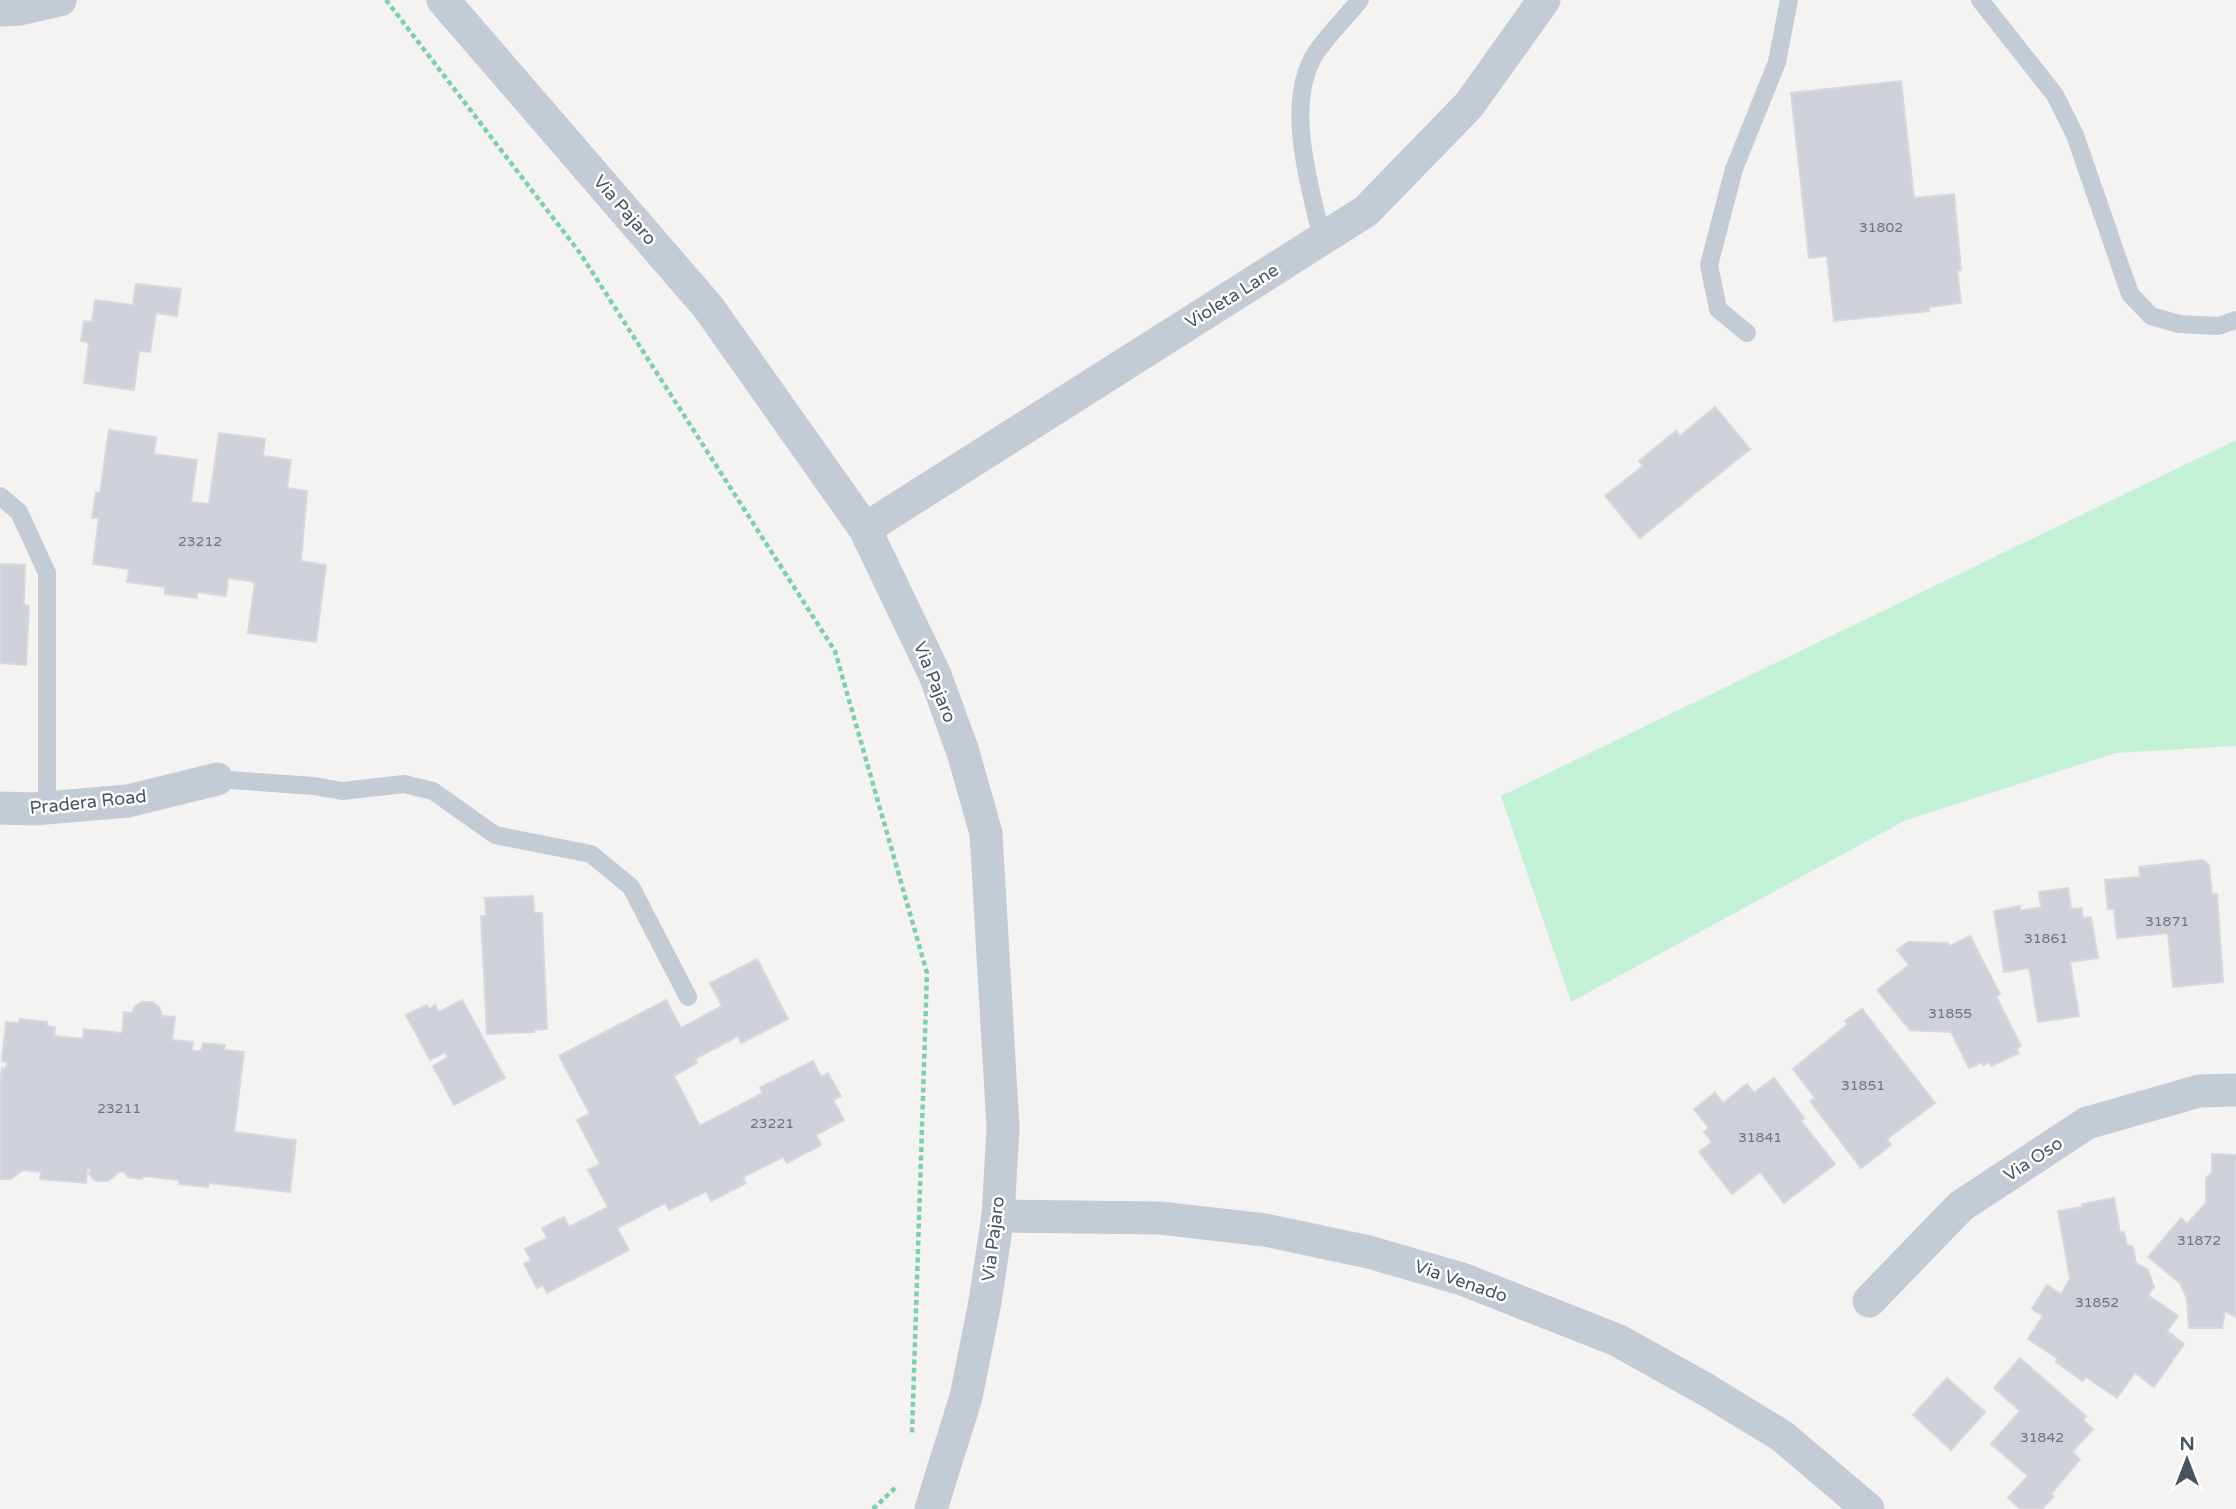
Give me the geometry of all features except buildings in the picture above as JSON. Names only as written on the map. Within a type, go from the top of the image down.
[{"type":"street","points":[[0,10],[20,9],[61,0]]},
{"type":"street","name":"Via Pajaro","points":[[443,0],[708,307],[865,529],[934,675],[962,752],[986,832],[1003,1128],[998,1216],[985,1302],[966,1397],[931,1509]]},
{"type":"street","name":"Violeta Lane","points":[[865,529],[1366,211],[1469,105],[1544,0]]},
{"type":"street","name":"Pradera Road","points":[[0,808],[47,808],[128,801],[217,779]]},
{"type":"street","name":"Via Oso","points":[[1869,1301],[1961,1206],[2087,1123],[2199,1091],[2236,1090]]},
{"type":"street","name":"Via Venado","points":[[998,1216],[1160,1219],[1265,1230],[1369,1252],[1462,1279],[1617,1340],[1705,1389],[1782,1436],[1868,1509]]},
{"type":"lane","points":[[1322,239],[1300,136],[1301,93],[1315,56],[1360,0]]},
{"type":"lane","points":[[1747,333],[1718,309],[1709,265],[1734,169],[1777,62],[1788,0]]},
{"type":"lane","points":[[1980,0],[2055,95],[2075,135],[2130,295],[2151,317],[2179,324],[2218,326],[2236,320]]},
{"type":"lane","points":[[0,496],[19,512],[47,573],[47,808]]},
{"type":"lane","points":[[217,779],[314,786],[342,791],[404,784],[433,791],[495,835],[591,854],[631,887],[688,997]]},
{"type":"path","points":[[386,0],[580,253],[835,651],[927,972],[911,1446]]},
{"type":"path","points":[[873,1509],[901,1482]]},
{"type":"green space","points":[[2236,440],[2236,746],[2116,753],[1906,820],[1571,1002],[1501,796]]}]
